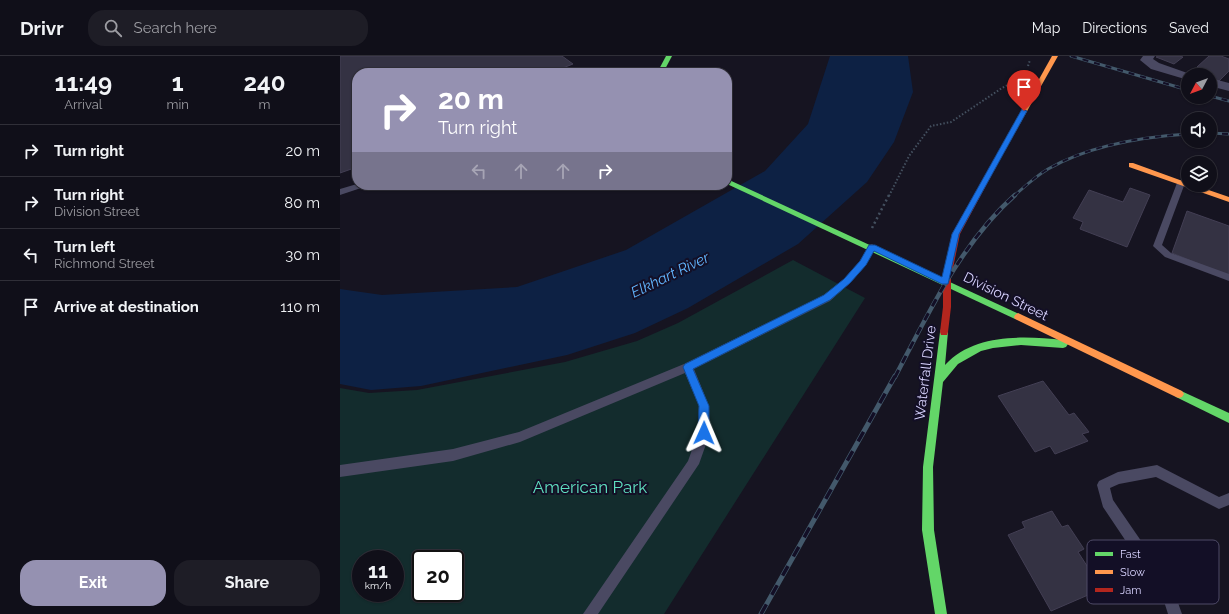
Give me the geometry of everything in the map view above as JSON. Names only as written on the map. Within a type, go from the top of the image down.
[{"type":"street","points":[[663,68],[669,56]]},
{"type":"street","name":"Waterfall Drive","points":[[941,614],[928,530],[928,467],[947,307],[945,282],[956,234],[1055,56]]},
{"type":"street","points":[[1149,56],[1146,60],[1155,66],[1181,74]]},
{"type":"street","points":[[1217,84],[1229,88]]},
{"type":"street","points":[[1131,165],[1181,183]]},
{"type":"street","name":"Division Street","points":[[732,183],[847,235],[1075,346],[1229,418]]},
{"type":"street","points":[[1206,192],[1229,200]]},
{"type":"street","points":[[937,383],[954,362],[972,351],[1014,342],[1044,342],[1075,346]]},
{"type":"lane","points":[[1181,183],[1157,246],[1168,255],[1229,278]]},
{"type":"lane","points":[[340,192],[352,188]]},
{"type":"lane","points":[[340,471],[453,455],[520,438],[688,367],[827,298],[847,281],[863,263],[872,247]]},
{"type":"lane","points":[[590,614],[693,464],[704,433],[704,406],[688,367]]},
{"type":"lane","points":[[1132,540],[1107,503],[1104,485],[1118,478],[1157,471],[1220,503],[1229,499]]},
{"type":"lane","points":[[1172,604],[1175,614]]},
{"type":"path","points":[[871,230],[909,156],[931,126],[951,122],[1002,88],[1026,75]]},
{"type":"green space","name":"American Park","points":[[793,260],[865,298],[664,614],[340,614],[340,388],[369,393],[417,390],[565,362],[637,341],[678,323]]},
{"type":"water","name":"Elkhart River","points":[[830,56],[908,56],[913,92],[894,142],[867,182],[798,244],[688,308],[635,333],[567,355],[421,386],[371,390],[340,384],[340,289],[382,295],[517,287],[626,250],[765,171],[808,124]]},
{"type":"building","points":[[340,56],[562,56],[573,64],[563,68],[352,68],[352,169],[340,173]]},
{"type":"building","points":[[1209,56],[1221,56],[1229,59],[1229,71],[1219,81],[1217,80],[1217,68],[1197,67]]},
{"type":"building","points":[[1156,57],[1183,57],[1174,64]]},
{"type":"building","points":[[1130,188],[1150,195],[1127,247],[1080,229],[1083,222],[1073,218],[1089,190],[1123,202]]},
{"type":"building","points":[[1187,211],[1229,226],[1229,276],[1172,253]]},
{"type":"building","points":[[1043,381],[1069,415],[1074,413],[1089,432],[1082,434],[1088,441],[1055,454],[1050,446],[1035,452],[998,396]]},
{"type":"building","points":[[1052,511],[1062,527],[1068,525],[1084,549],[1078,552],[1087,566],[1087,595],[1051,611],[1008,535],[1025,528],[1022,522]]},
{"type":"railway","points":[[1071,56],[1181,88]]},
{"type":"railway","points":[[1217,98],[1229,101]]},
{"type":"railway","points":[[1217,133],[1229,134]]},
{"type":"railway","points":[[1014,196],[1048,169],[1081,154],[1098,148],[1134,140],[1181,135]]},
{"type":"railway","points":[[895,377],[933,304],[962,257],[978,235],[1014,196]]},
{"type":"railway","points":[[761,614],[895,376]]},
{"type":"traffic: fast","points":[[663,68],[669,56]]},
{"type":"traffic: fast","points":[[732,183],[1018,317]]},
{"type":"traffic: fast","points":[[941,614],[928,530],[928,467],[944,332]]},
{"type":"traffic: fast","points":[[937,383],[952,363],[979,348],[1007,342],[1063,344]]},
{"type":"traffic: fast","points":[[1179,394],[1229,418]]},
{"type":"traffic: slow","points":[[1000,154],[1055,56]]},
{"type":"traffic: slow","points":[[1131,165],[1229,200]]},
{"type":"traffic: slow","points":[[1018,317],[1179,394]]},
{"type":"traffic: jam","points":[[944,332],[947,307],[947,278],[956,234],[1000,154]]},
{"type":"route","points":[[704,433],[704,406],[688,367],[827,298],[836,292],[863,263],[872,247],[945,282],[956,234],[1024,111]]}]
